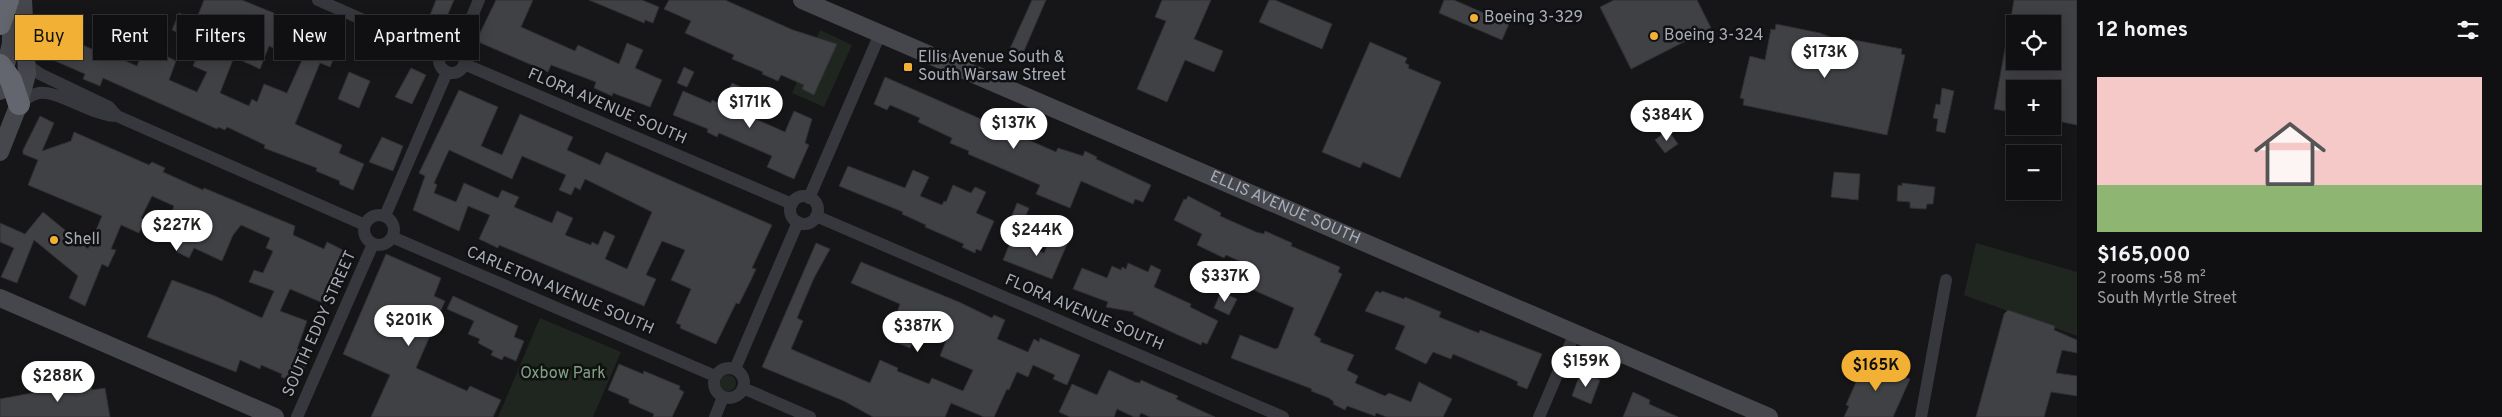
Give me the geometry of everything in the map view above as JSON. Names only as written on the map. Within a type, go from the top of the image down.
[{"type":"highway","points":[[0,24],[10,0]]},
{"type":"highway","points":[[8,73],[19,104]]},
{"type":"street","points":[[8,73],[11,43],[10,0]]},
{"type":"street","points":[[8,73],[23,0]]},
{"type":"street","points":[[318,0],[355,16]]},
{"type":"street","points":[[472,15],[479,0]]},
{"type":"street","name":"ELLIS AVENUE SOUTH","points":[[802,0],[1574,335],[1769,417]]},
{"type":"street","points":[[809,198],[880,34]]},
{"type":"street","points":[[440,60],[440,64],[447,72]]},
{"type":"street","points":[[447,72],[458,71],[464,64],[464,60]]},
{"type":"street","name":"FLORA AVENUE SOUTH","points":[[464,64],[792,204]]},
{"type":"street","points":[[385,216],[447,72]]},
{"type":"street","points":[[8,73],[40,74],[109,107],[116,116]]},
{"type":"street","points":[[0,152],[19,104],[29,96],[44,93],[105,116],[116,116],[365,225]]},
{"type":"street","points":[[798,198],[809,198],[817,206],[816,216],[808,224],[798,222],[790,214],[792,204],[798,198]]},
{"type":"street","points":[[374,216],[385,216],[392,221],[394,227],[392,237],[383,244],[373,244],[366,237],[365,225],[374,216]]},
{"type":"street","name":"FLORA AVENUE SOUTH","points":[[816,216],[1284,417]]},
{"type":"street","points":[[735,369],[798,222]]},
{"type":"street","name":"CARLETON AVENUE SOUTH","points":[[392,237],[715,376]]},
{"type":"street","name":"SOUTH EDDY STREET","points":[[297,417],[373,244]]},
{"type":"street","points":[[1921,417],[1946,280]]},
{"type":"street","points":[[0,298],[275,417]]},
{"type":"street","points":[[1539,417],[1574,335]]},
{"type":"street","points":[[722,369],[735,369],[743,378],[742,388],[733,397],[723,397],[714,386],[715,376],[722,369]]},
{"type":"street","points":[[742,388],[810,417]]},
{"type":"street","points":[[715,417],[723,397]]},
{"type":"green space","points":[[820,30],[852,45],[824,107],[792,93]]},
{"type":"green space","points":[[1976,243],[2077,272],[2077,336],[1964,295]]},
{"type":"green space","name":"Oxbow Park","points":[[540,318],[621,352],[593,417],[498,417]]},
{"type":"green space","points":[[728,375],[734,377],[736,383],[734,389],[728,391],[722,389],[720,383],[722,377]]},
{"type":"building","points":[[204,0],[242,0],[274,13],[274,48],[269,46],[264,59],[264,15],[198,15]]},
{"type":"building","points":[[436,0],[454,0],[448,15],[430,15]]},
{"type":"building","points":[[496,0],[533,0],[521,27],[575,51],[578,45],[619,64],[627,43],[643,50],[635,68],[662,80],[650,107],[613,93],[612,96],[594,88],[596,82],[551,65],[548,72],[479,42],[479,35]]},
{"type":"building","points":[[589,0],[642,0],[659,7],[653,23],[645,20],[644,23]]},
{"type":"building","points":[[669,0],[725,0],[793,30],[837,44],[814,95],[802,89],[804,85],[781,75],[778,81],[762,74],[763,72],[732,59],[734,55],[685,33],[691,21],[664,9]]},
{"type":"building","points":[[1032,0],[1046,0],[1021,58],[1008,53]]},
{"type":"building","points":[[1162,0],[1211,0],[1194,39],[1223,51],[1214,72],[1185,60],[1167,102],[1137,89],[1166,21],[1155,17]]},
{"type":"building","points":[[1269,0],[1275,0],[1332,24],[1322,49],[1259,22]]},
{"type":"building","name":"Boeing 3-329","points":[[1444,0],[1454,0],[1509,24],[1502,40],[1439,13]]},
{"type":"building","name":"Boeing 3-324","points":[[1614,0],[1697,0],[1711,28],[1631,69],[1600,7]]},
{"type":"building","points":[[2014,0],[2077,0],[2077,125],[2061,122],[2061,80],[2006,80],[2006,111],[1994,109],[2006,43],[2006,70],[2061,70],[2061,15],[2012,15]]},
{"type":"building","points":[[177,18],[177,32],[172,30]]},
{"type":"building","points":[[1776,24],[1820,33],[1838,40],[1854,40],[1902,49],[1901,54],[1905,55],[1887,135],[1743,105],[1744,99],[1740,98],[1750,56],[1765,60],[1771,29],[1775,30]]},
{"type":"building","points":[[1370,42],[1407,58],[1405,63],[1409,65],[1408,68],[1441,82],[1400,178],[1363,162],[1360,168],[1322,152]]},
{"type":"building","points":[[83,45],[93,50],[93,60],[123,60],[137,66],[139,60],[167,60],[167,56],[176,61],[169,80],[197,92],[207,72],[193,66],[196,60],[233,60],[220,93],[249,106],[252,99],[257,102],[264,84],[287,93],[302,60],[333,60],[330,67],[320,63],[295,124],[342,145],[339,153],[364,164],[353,190],[339,184],[340,181],[316,171],[317,168],[264,148],[265,145],[227,127],[225,130],[218,127],[217,129],[103,78],[100,86],[83,79],[85,74],[53,60],[83,60]]},
{"type":"building","points":[[240,60],[264,60],[260,69]]},
{"type":"building","points":[[684,67],[694,72],[687,87],[677,83]]},
{"type":"building","points":[[411,68],[426,75],[412,104],[395,97]]},
{"type":"building","points":[[349,72],[370,81],[359,108],[338,99]]},
{"type":"building","points":[[885,77],[1056,152],[1058,148],[1083,156],[1085,151],[1097,157],[1096,159],[1151,185],[1143,202],[1135,199],[1133,204],[1081,181],[1070,208],[1036,194],[1040,185],[968,154],[969,151],[950,143],[952,138],[918,122],[920,118],[890,105],[887,110],[874,104]]},
{"type":"building","points":[[732,83],[743,88],[733,109],[785,132],[794,111],[812,119],[805,143],[809,145],[794,179],[767,167],[772,156],[719,133],[717,137],[707,132],[708,129],[673,115],[683,91],[711,103],[712,100],[722,105]]},
{"type":"building","points":[[1942,88],[1954,91],[1945,133],[1936,131],[1938,119],[1933,118],[1936,104],[1940,105]]},
{"type":"building","points":[[459,90],[498,107],[481,146],[502,155],[520,114],[573,137],[567,150],[600,165],[606,152],[772,225],[752,268],[756,269],[751,280],[739,304],[736,303],[716,344],[680,328],[681,325],[676,323],[691,289],[671,280],[685,250],[662,241],[646,275],[656,279],[644,306],[499,245],[498,248],[479,239],[490,215],[468,206],[459,231],[413,210],[425,176],[419,173]],"holes":[[[449,150],[512,179],[522,156],[566,175],[559,190],[571,195],[575,187],[580,190],[585,179],[652,212],[627,269],[605,259],[615,236],[604,231],[598,245],[592,242],[591,245],[565,235],[573,218],[557,211],[552,223],[514,207],[519,197],[502,190],[498,198],[464,183],[456,202],[434,193],[437,185],[434,183]]]},
{"type":"building","points":[[40,116],[54,123],[42,151],[71,141],[74,132],[149,165],[152,162],[165,168],[163,172],[203,190],[204,188],[295,226],[293,235],[324,249],[327,242],[345,251],[342,262],[348,265],[335,294],[328,291],[323,303],[290,289],[280,311],[307,321],[297,349],[310,355],[299,381],[296,383],[281,377],[282,374],[261,365],[260,369],[240,360],[236,372],[147,337],[172,280],[215,296],[262,318],[274,291],[249,282],[254,270],[263,273],[273,251],[266,248],[270,238],[241,225],[233,235],[222,261],[194,248],[189,258],[177,252],[191,220],[172,211],[174,206],[152,196],[141,218],[145,220],[139,233],[121,225],[111,249],[116,250],[108,267],[102,264],[85,306],[69,298],[78,276],[34,240],[17,283],[1,277],[14,248],[0,242],[0,223],[25,234],[43,212],[88,249],[102,216],[28,185],[38,160],[23,154],[23,150]]},
{"type":"building","points":[[1668,130],[1678,144],[1665,153],[1655,140]]},
{"type":"building","points":[[382,137],[403,146],[393,171],[369,162]]},
{"type":"building","points":[[848,166],[905,188],[913,170],[929,177],[920,196],[942,205],[944,201],[946,202],[953,185],[971,193],[975,187],[986,192],[976,213],[994,221],[981,251],[976,249],[975,253],[962,247],[964,244],[925,227],[926,225],[902,214],[903,212],[839,186]]},
{"type":"building","points":[[1834,172],[1860,174],[1858,200],[1831,197]]},
{"type":"building","points":[[1902,183],[1935,187],[1933,204],[1927,204],[1926,209],[1910,208],[1910,202],[1897,201],[1898,185],[1902,186]]},
{"type":"building","points":[[1188,196],[1221,213],[1220,216],[1256,232],[1264,234],[1265,231],[1292,243],[1291,246],[1340,267],[1338,272],[1342,274],[1314,335],[1321,339],[1320,342],[1354,355],[1347,370],[1358,376],[1355,383],[1385,396],[1389,393],[1411,402],[1419,382],[1452,399],[1443,417],[1387,417],[1376,413],[1375,416],[1347,406],[1345,410],[1333,404],[1334,402],[1329,398],[1311,391],[1312,389],[1231,358],[1240,335],[1275,349],[1278,348],[1294,308],[1249,288],[1257,269],[1226,255],[1224,258],[1197,245],[1202,234],[1174,220],[1184,199],[1186,200]]},
{"type":"building","points":[[1017,203],[1029,208],[1023,223],[1011,218]]},
{"type":"building","points":[[1052,235],[1068,242],[1052,279],[1003,260],[1011,241],[1044,253]]},
{"type":"building","points":[[816,243],[830,249],[814,278],[797,318],[803,321],[791,349],[870,383],[880,360],[898,368],[897,371],[929,384],[932,378],[963,391],[973,370],[940,356],[949,333],[922,322],[910,348],[888,339],[898,316],[896,315],[900,304],[851,283],[861,262],[959,302],[992,318],[994,315],[1005,320],[997,339],[1028,352],[1034,339],[1039,342],[1040,338],[1080,355],[1067,385],[1053,379],[1055,375],[1033,365],[1028,377],[1017,372],[994,417],[984,417],[951,403],[945,417],[873,417],[844,401],[762,367]]},
{"type":"building","points":[[386,254],[441,278],[434,296],[445,301],[416,368],[467,391],[470,386],[501,400],[493,417],[371,417],[390,375],[343,354]]},
{"type":"building","points":[[1128,263],[1148,272],[1151,265],[1161,270],[1154,287],[1191,304],[1190,307],[1218,321],[1207,344],[1202,342],[1201,345],[1133,314],[1134,312],[1106,307],[1108,302],[1073,289],[1082,268],[1107,278],[1112,266],[1121,270],[1122,267],[1126,269]]},
{"type":"building","points":[[1376,291],[1381,293],[1382,291],[1404,299],[1405,297],[1441,312],[1439,317],[1479,333],[1480,330],[1542,354],[1527,389],[1517,385],[1518,382],[1510,378],[1453,354],[1451,359],[1433,352],[1426,364],[1395,349],[1405,326],[1365,311]]},
{"type":"building","points":[[1221,292],[1237,299],[1229,315],[1214,308]]},
{"type":"building","points":[[453,296],[518,326],[514,337],[524,341],[516,361],[504,356],[502,360],[491,355],[493,351],[478,343],[480,339],[468,334],[474,321],[447,309]]},
{"type":"building","points":[[2008,310],[2055,326],[2054,330],[2077,340],[2077,353],[2062,350],[2056,373],[2077,376],[2077,396],[2051,392],[2044,417],[1976,417],[2004,314]]},
{"type":"building","points":[[1860,359],[1910,379],[1893,417],[1844,417],[1849,406],[1846,405],[1860,373],[1855,371]]},
{"type":"building","points":[[619,364],[643,374],[644,371],[680,386],[679,389],[684,392],[672,417],[653,417],[654,414],[629,403],[629,399],[608,390]]},
{"type":"building","points":[[1109,370],[1135,382],[1140,383],[1141,380],[1178,396],[1176,399],[1215,417],[1150,417],[1141,413],[1139,417],[1134,417],[1117,409],[1114,417],[1070,417],[1059,412],[1072,384],[1097,395]]},
{"type":"building","points":[[1585,373],[1600,380],[1591,404],[1572,396],[1580,374],[1583,376]]},
{"type":"building","points":[[90,382],[92,390],[105,388],[110,417],[0,417],[0,399]]},
{"type":"building","points":[[1633,392],[1650,400],[1649,404],[1678,417],[1623,417]]},
{"type":"place","name":"Boeing 3-329","points":[[1474,18]]},
{"type":"place","name":"Boeing 3-324","points":[[1654,36]]},
{"type":"place","name":"Ellis Avenue South & South Warsaw Street","points":[[908,67]]},
{"type":"place","name":"Shell","points":[[54,240]]}]
